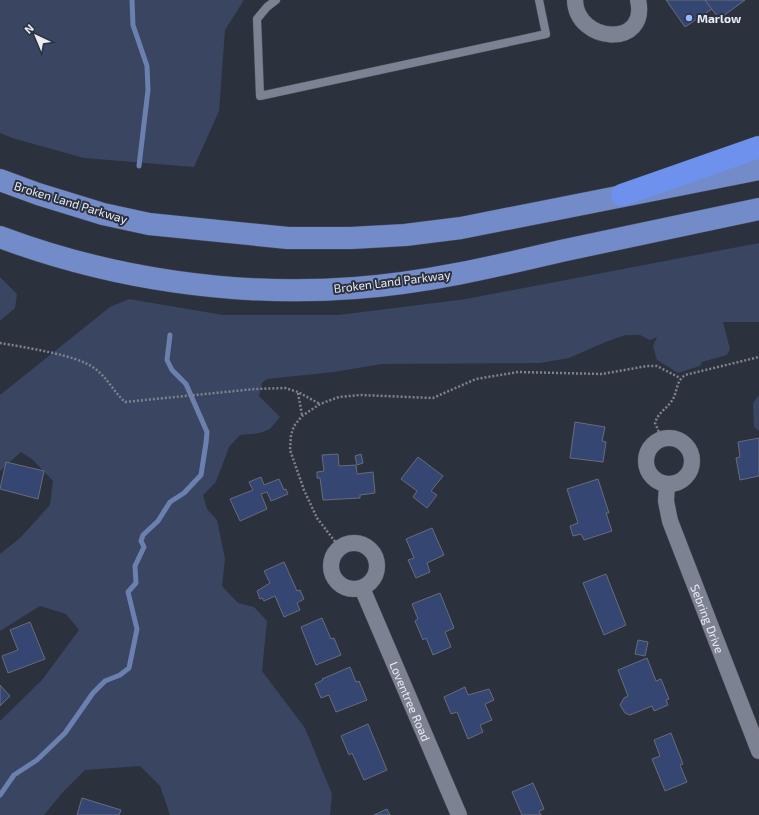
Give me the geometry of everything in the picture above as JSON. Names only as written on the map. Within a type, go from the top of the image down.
[{"type":"highway","points":[[622,195],[759,147]]},
{"type":"main road","name":"Broken Land Parkway","points":[[0,180],[38,194],[103,214],[149,224],[288,238],[405,236],[461,228],[759,169]]},
{"type":"main road","name":"Broken Land Parkway","points":[[0,237],[88,264],[153,278],[218,287],[288,290],[347,288],[414,281],[470,272],[759,209]]},
{"type":"street","points":[[575,0],[575,9],[578,17],[584,24],[605,34],[613,36],[630,30],[636,24],[640,8],[638,0]]},
{"type":"street","points":[[672,438],[681,441],[688,448],[692,458],[691,467],[684,478],[677,483],[667,484],[658,482],[652,476],[648,471],[646,460],[649,450],[655,443],[662,439],[672,438]]},
{"type":"street","name":"Sebring Drive","points":[[667,484],[666,501],[670,521],[759,751]]},
{"type":"street","points":[[357,543],[366,546],[374,554],[377,564],[376,573],[371,582],[362,588],[351,589],[339,584],[332,574],[331,564],[334,555],[340,548],[348,544],[357,543]]},
{"type":"street","name":"Loventree Road","points":[[362,588],[459,815]]},
{"type":"lane","points":[[276,0],[267,7],[257,19],[260,96],[546,34],[539,0]]},
{"type":"path","points":[[0,343],[31,348],[93,366],[105,376],[117,395],[125,402],[141,402],[255,389],[285,388],[298,392],[320,404]]},
{"type":"path","points":[[662,439],[655,423],[658,416],[673,399],[680,378],[685,375],[759,357]]},
{"type":"path","points":[[340,548],[317,518],[304,490],[290,450],[291,434],[294,426],[302,416],[320,404],[339,397],[360,395],[433,398],[476,379],[518,372],[602,374],[647,366],[657,366],[680,378]]},
{"type":"path","points":[[298,392],[302,416]]},
{"type":"shaded area","points":[[0,0],[244,0],[225,30],[219,111],[194,167],[84,158],[12,138],[0,133]]},
{"type":"shaded area","points":[[759,243],[759,322],[723,322],[730,349],[727,355],[702,362],[700,366],[678,373],[657,360],[653,346],[657,337],[650,340],[640,335],[626,335],[569,358],[540,363],[382,364],[334,372],[267,379],[262,383],[259,396],[280,417],[270,429],[260,433],[240,435],[229,447],[216,482],[203,495],[207,509],[217,520],[225,559],[222,586],[238,603],[254,607],[267,621],[262,671],[305,728],[332,794],[330,815],[170,815],[160,786],[140,766],[85,770],[62,793],[44,815],[0,815],[0,721],[42,680],[79,630],[66,614],[40,606],[0,631],[0,554],[20,538],[50,505],[53,481],[33,460],[21,452],[0,471],[0,395],[110,307],[129,299],[223,315],[338,315],[466,299]]},
{"type":"shaded area","points":[[0,277],[17,294],[15,308],[0,321]]},
{"type":"shaded area","points":[[759,395],[759,431],[754,427],[753,403]]},
{"type":"building","name":"Marlow","points":[[666,0],[705,0],[712,9],[685,27]]},
{"type":"building","points":[[705,0],[745,0],[719,19]]},
{"type":"building","points":[[575,422],[605,427],[602,441],[606,442],[603,462],[570,458]]},
{"type":"building","points":[[759,438],[759,476],[740,480],[736,458],[740,457],[738,442]]},
{"type":"building","points":[[338,454],[339,466],[356,465],[357,474],[373,472],[375,493],[360,495],[360,498],[323,500],[320,478],[317,478],[317,472],[324,471],[322,455]]},
{"type":"building","points":[[361,454],[363,463],[357,465],[355,456]]},
{"type":"building","points":[[418,457],[443,476],[431,491],[437,495],[427,508],[413,497],[417,491],[401,479]]},
{"type":"building","points":[[6,462],[44,471],[38,499],[0,489]]},
{"type":"building","points":[[261,477],[264,485],[279,479],[284,490],[286,489],[288,494],[271,501],[267,492],[261,494],[267,509],[240,521],[230,499],[253,490],[249,482]]},
{"type":"building","points":[[598,479],[609,513],[606,513],[612,531],[584,540],[581,534],[573,536],[570,526],[578,523],[567,489]]},
{"type":"building","points":[[432,528],[444,555],[427,563],[430,572],[416,578],[408,560],[414,558],[406,539]]},
{"type":"building","points":[[284,562],[297,591],[300,590],[304,599],[297,603],[300,610],[284,617],[275,596],[264,601],[262,598],[260,599],[257,591],[270,583],[264,571]]},
{"type":"building","points":[[606,574],[626,625],[604,635],[583,583]]},
{"type":"building","points":[[440,593],[454,628],[445,632],[451,647],[433,655],[426,638],[423,640],[415,621],[418,619],[412,604]]},
{"type":"building","points":[[322,618],[331,639],[334,638],[341,655],[316,665],[301,627]]},
{"type":"building","points":[[30,622],[45,659],[8,673],[2,656],[18,650],[10,630]]},
{"type":"building","points":[[638,640],[648,642],[645,656],[635,654]]},
{"type":"building","points":[[647,658],[656,681],[661,679],[669,699],[666,700],[668,705],[654,711],[652,706],[630,715],[625,713],[620,705],[624,698],[628,696],[618,670]]},
{"type":"building","points":[[350,667],[356,682],[359,681],[367,700],[336,712],[329,695],[321,698],[315,684],[323,680],[322,679]]},
{"type":"building","points":[[0,685],[10,696],[0,706]]},
{"type":"building","points":[[465,687],[468,695],[489,689],[494,700],[485,704],[492,720],[480,725],[483,732],[468,739],[457,712],[451,714],[444,697]]},
{"type":"building","points":[[368,724],[387,770],[364,780],[352,753],[349,755],[341,736]]},
{"type":"building","points":[[671,733],[683,764],[680,765],[687,782],[665,791],[652,759],[660,756],[654,740]]},
{"type":"building","points":[[533,783],[544,809],[539,811],[541,815],[522,815],[512,792]]},
{"type":"building","points":[[82,798],[121,810],[119,815],[77,815]]},
{"type":"building","points":[[387,809],[390,815],[374,815]]},
{"type":"waterway","points":[[132,0],[133,25],[147,66],[148,90],[139,166]]},
{"type":"waterway","points":[[0,795],[14,775],[37,760],[65,733],[93,693],[105,681],[120,675],[129,668],[137,629],[128,592],[136,583],[135,566],[144,547],[141,541],[143,535],[158,521],[170,502],[184,493],[201,475],[207,432],[186,384],[172,370],[167,360],[170,335]]},
{"type":"place","name":"Marlow","points":[[689,18]]}]
